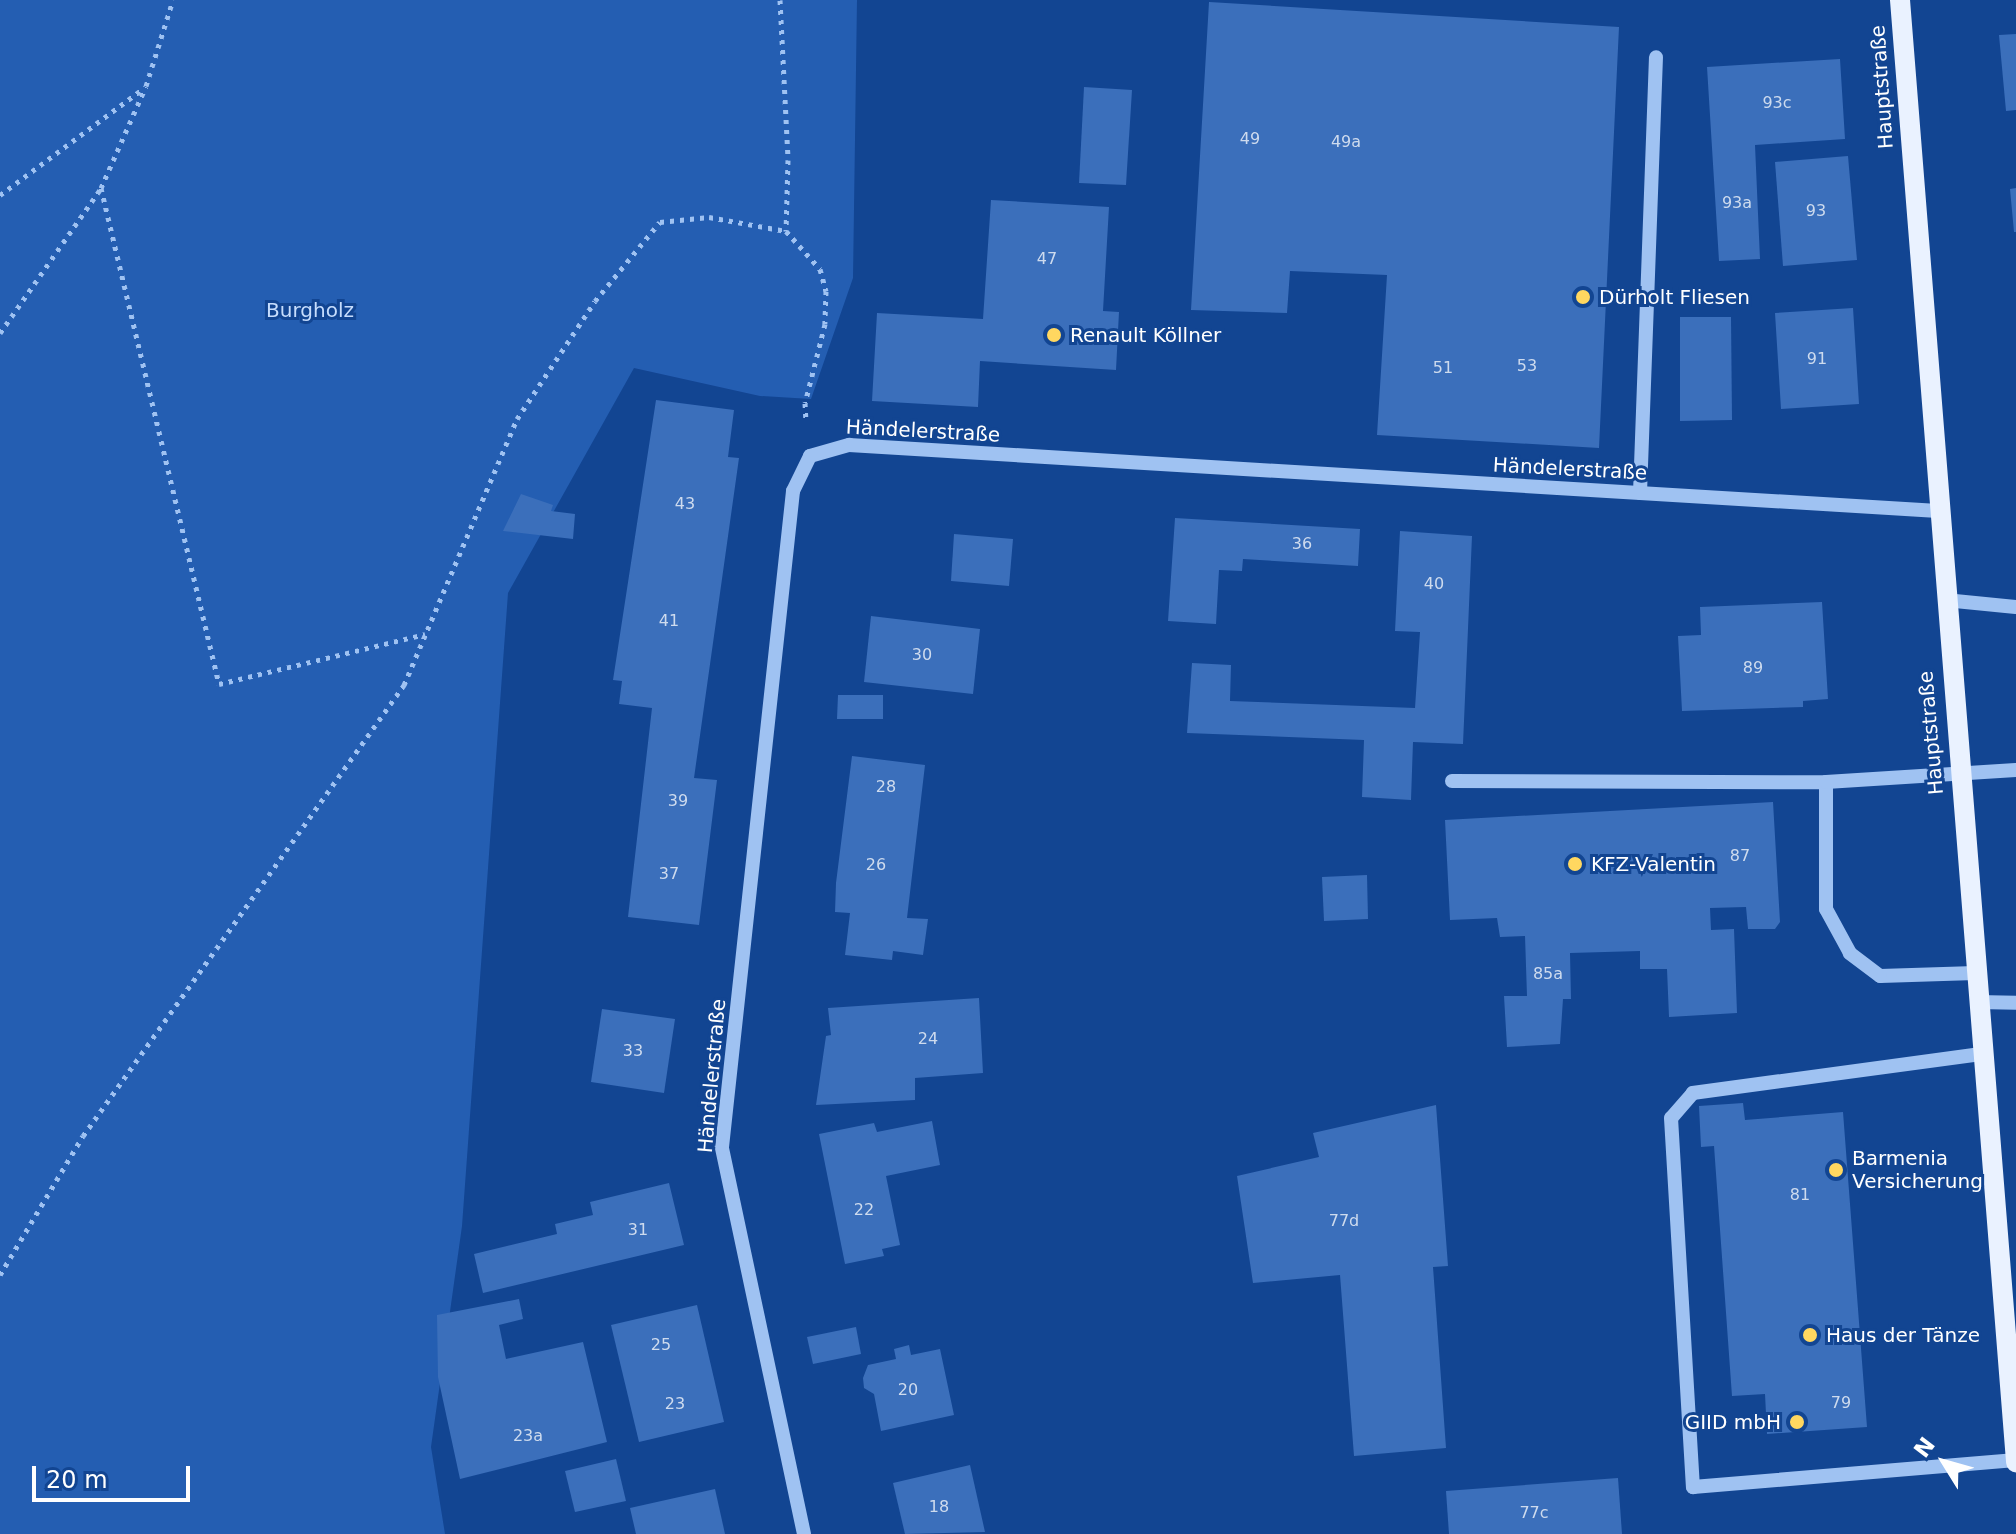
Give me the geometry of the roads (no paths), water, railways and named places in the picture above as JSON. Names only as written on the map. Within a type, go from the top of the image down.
[{"type":"main road","name":"Hauptstraße","points":[[1900,0],[1958,772],[2013,1384],[2016,1461]]},
{"type":"street","points":[[1640,493],[1656,57]]},
{"type":"street","name":"Händelerstraße","points":[[804,1534],[722,1147],[793,491],[810,456],[849,445],[1938,511]]},
{"type":"street","points":[[1945,600],[2016,607]]},
{"type":"street","points":[[1452,781],[1826,782],[2016,770]]},
{"type":"street","points":[[1826,782],[1826,909],[1850,953],[1880,976],[1975,973]]},
{"type":"street","points":[[1977,1002],[2016,1003]]},
{"type":"street","points":[[1981,1054],[1693,1093],[1671,1118],[1693,1487],[2016,1461]]},
{"type":"place","name":"Dürholt Fliesen","points":[[1583,297]]},
{"type":"place","name":"Renault Köllner","points":[[1054,335]]},
{"type":"place","name":"KFZ-Valentin","points":[[1575,864]]},
{"type":"place","name":"Barmenia Versicherung","points":[[1836,1170]]},
{"type":"place","name":"Haus der Tänze","points":[[1810,1335]]},
{"type":"place","name":"GIID mbH","points":[[1797,1422]]},
{"type":"park label","name":"Burgholz","points":[[310,310]]}]
